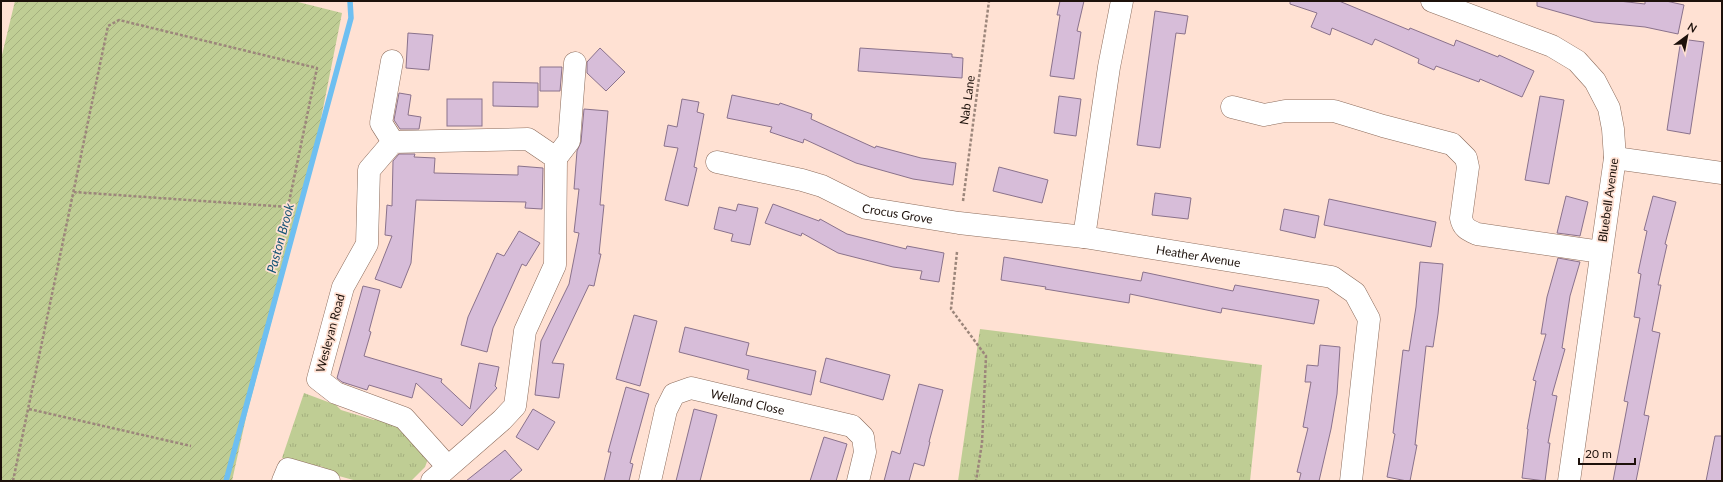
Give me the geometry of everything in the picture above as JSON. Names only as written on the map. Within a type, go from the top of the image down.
[{"type":"street","points":[[1084,237],[1109,67],[1122,1]]},
{"type":"street","name":"Bluebell Avenue","points":[[1432,1],[1552,46],[1577,62],[1595,81],[1609,108],[1613,129],[1615,158],[1600,252],[1570,481]]},
{"type":"street","points":[[392,61],[381,123],[393,142],[528,139],[545,149],[556,158]]},
{"type":"street","points":[[432,481],[502,420],[515,406],[525,330],[555,265],[556,158],[569,142],[575,63]]},
{"type":"street","points":[[1232,107],[1264,115],[1285,111],[1334,111],[1383,126],[1452,144],[1466,158],[1468,167],[1460,218],[1462,225],[1467,230],[1476,234],[1600,252]]},
{"type":"street","name":"Wesleyan Road","points":[[393,142],[369,170],[367,244],[342,287],[318,379],[336,393],[404,418],[448,467]]},
{"type":"street","points":[[1615,158],[1722,172]]},
{"type":"street","name":"Crocus Grove","points":[[718,162],[802,180],[822,186],[866,208],[959,223],[1084,237]]},
{"type":"street","name":"Heather Avenue","points":[[1084,237],[1332,277],[1355,293],[1369,319],[1351,481]]},
{"type":"street","name":"Welland Close","points":[[650,481],[666,410],[674,394],[691,388],[852,426],[863,437],[865,452],[858,481]]},
{"type":"street","points":[[283,481],[288,469],[329,481]]},
{"type":"path","name":"Nab Lane","points":[[963,201],[990,1]]},
{"type":"path","points":[[13,481],[108,26],[119,20],[317,68],[288,207],[74,192]]},
{"type":"path","points":[[957,252],[951,309],[986,356],[982,443],[976,481]]},
{"type":"path","points":[[29,409],[192,446]]},
{"type":"green space","points":[[15,1],[294,1],[342,13],[308,184],[247,413],[232,481],[1,481],[1,59]]},
{"type":"green space","points":[[980,329],[1262,365],[1250,481],[958,481]]},
{"type":"green space","points":[[304,393],[336,405],[341,410],[374,420],[381,415],[402,423],[428,459],[425,467],[411,481],[357,481],[328,473],[323,467],[282,458]]},
{"type":"building","points":[[1060,1],[1084,1],[1077,31],[1081,32],[1074,79],[1050,76],[1060,15],[1057,15]]},
{"type":"building","points":[[1290,1],[1339,1],[1409,30],[1410,28],[1454,46],[1456,40],[1498,57],[1499,55],[1534,71],[1522,97],[1480,79],[1479,82],[1436,66],[1434,70],[1418,63],[1419,59],[1375,39],[1372,45],[1332,28],[1330,35],[1311,27],[1317,13],[1290,4]]},
{"type":"building","points":[[1537,1],[1619,1],[1645,4],[1645,1],[1666,1],[1684,5],[1678,34],[1645,27],[1594,22],[1537,6]]},
{"type":"building","points":[[1155,11],[1188,16],[1185,34],[1176,33],[1160,148],[1137,145]]},
{"type":"building","points":[[408,33],[433,35],[429,70],[406,68]]},
{"type":"building","points":[[1681,39],[1704,42],[1690,134],[1667,130]]},
{"type":"building","points":[[600,48],[625,72],[606,91],[587,73],[587,62]]},
{"type":"building","points":[[860,48],[952,54],[952,57],[963,58],[962,78],[858,71]]},
{"type":"building","points":[[540,67],[562,67],[560,91],[540,91]]},
{"type":"building","points":[[493,82],[538,83],[538,107],[493,106]]},
{"type":"building","points":[[399,93],[411,95],[408,115],[421,117],[419,129],[400,129],[394,120]]},
{"type":"building","points":[[732,95],[779,105],[780,103],[812,114],[811,119],[875,148],[876,146],[921,158],[956,163],[953,185],[913,179],[856,163],[804,139],[803,143],[770,132],[772,127],[727,118]]},
{"type":"building","points":[[1059,96],[1081,99],[1076,136],[1054,133]]},
{"type":"building","points":[[1540,96],[1564,100],[1549,184],[1525,180]]},
{"type":"building","points":[[447,99],[482,99],[482,126],[447,126]]},
{"type":"building","points":[[682,99],[699,102],[697,112],[704,114],[694,167],[697,168],[688,206],[665,200],[678,148],[664,146],[668,125],[677,127]]},
{"type":"building","points":[[584,109],[608,111],[600,205],[604,205],[599,254],[601,254],[594,286],[589,285],[552,363],[564,364],[559,398],[535,395],[541,341],[569,284],[579,233],[574,232],[579,189],[574,189],[577,151],[581,142]]},
{"type":"building","points":[[399,154],[415,154],[414,157],[435,158],[434,173],[518,175],[518,166],[543,168],[542,209],[525,208],[526,202],[416,200],[411,263],[401,288],[375,279],[392,236],[385,235],[387,205],[392,206],[393,161]]},
{"type":"building","points":[[999,167],[1048,180],[1042,203],[993,191]]},
{"type":"building","points":[[1155,193],[1191,198],[1188,219],[1152,215]]},
{"type":"building","points":[[1566,196],[1588,202],[1580,236],[1557,233]]},
{"type":"building","points":[[1653,196],[1676,202],[1665,244],[1667,245],[1658,285],[1661,285],[1652,331],[1660,333],[1644,415],[1649,416],[1636,481],[1613,481],[1628,402],[1624,401],[1640,318],[1634,317],[1641,274],[1638,273],[1647,231],[1644,230]]},
{"type":"building","points":[[1329,199],[1436,222],[1431,247],[1324,225]]},
{"type":"building","points":[[738,204],[758,208],[750,245],[731,241],[733,234],[714,229],[719,207],[736,211]]},
{"type":"building","points":[[773,204],[819,221],[820,219],[847,234],[906,249],[907,246],[944,253],[939,282],[920,279],[922,271],[893,267],[838,253],[802,233],[801,236],[765,223]]},
{"type":"building","points":[[1284,209],[1319,216],[1315,238],[1280,230]]},
{"type":"building","points":[[519,231],[540,243],[526,266],[522,264],[493,328],[487,352],[461,345],[468,317],[497,253],[504,256]]},
{"type":"building","points":[[1004,257],[1141,281],[1143,272],[1233,291],[1235,285],[1319,300],[1314,324],[1222,308],[1221,313],[1130,294],[1129,303],[1001,280]]},
{"type":"building","points":[[1558,258],[1580,262],[1570,296],[1562,348],[1565,349],[1552,395],[1557,396],[1548,443],[1550,443],[1545,481],[1522,478],[1527,429],[1536,381],[1533,380],[1546,334],[1541,334],[1547,297]]},
{"type":"building","points":[[1420,262],[1443,264],[1433,347],[1426,346],[1415,445],[1417,445],[1410,481],[1407,481],[1387,477],[1395,434],[1393,433],[1403,350],[1409,351],[1416,307]]},
{"type":"building","points":[[363,286],[380,290],[364,356],[442,379],[441,382],[470,409],[479,363],[499,367],[495,386],[497,388],[462,426],[416,383],[412,398],[369,385],[367,390],[342,382],[337,378]]},
{"type":"building","points":[[634,315],[657,321],[640,386],[616,379]]},
{"type":"building","points":[[685,327],[749,343],[746,355],[816,371],[811,395],[747,379],[749,370],[679,352]]},
{"type":"building","points":[[1320,345],[1340,347],[1337,394],[1331,429],[1319,481],[1299,481],[1301,473],[1297,472],[1308,428],[1303,427],[1311,382],[1305,382],[1307,365],[1318,366]]},
{"type":"building","points":[[826,358],[890,375],[883,400],[820,382]]},
{"type":"building","points":[[919,384],[943,390],[924,466],[914,463],[909,481],[884,481],[892,451],[900,454]]},
{"type":"building","points":[[626,387],[649,394],[630,463],[633,464],[629,481],[604,481],[611,452],[608,452]]},
{"type":"building","points":[[533,409],[555,422],[538,450],[516,437]]},
{"type":"building","points":[[694,409],[717,415],[700,481],[676,481]]},
{"type":"building","points":[[1715,436],[1722,436],[1722,481],[1706,481]]},
{"type":"building","points":[[824,437],[847,444],[836,481],[810,481]]},
{"type":"building","points":[[505,450],[522,470],[509,481],[466,481]]},
{"type":"waterway","name":"Paston Brook","points":[[226,481],[351,18],[350,1]]}]
